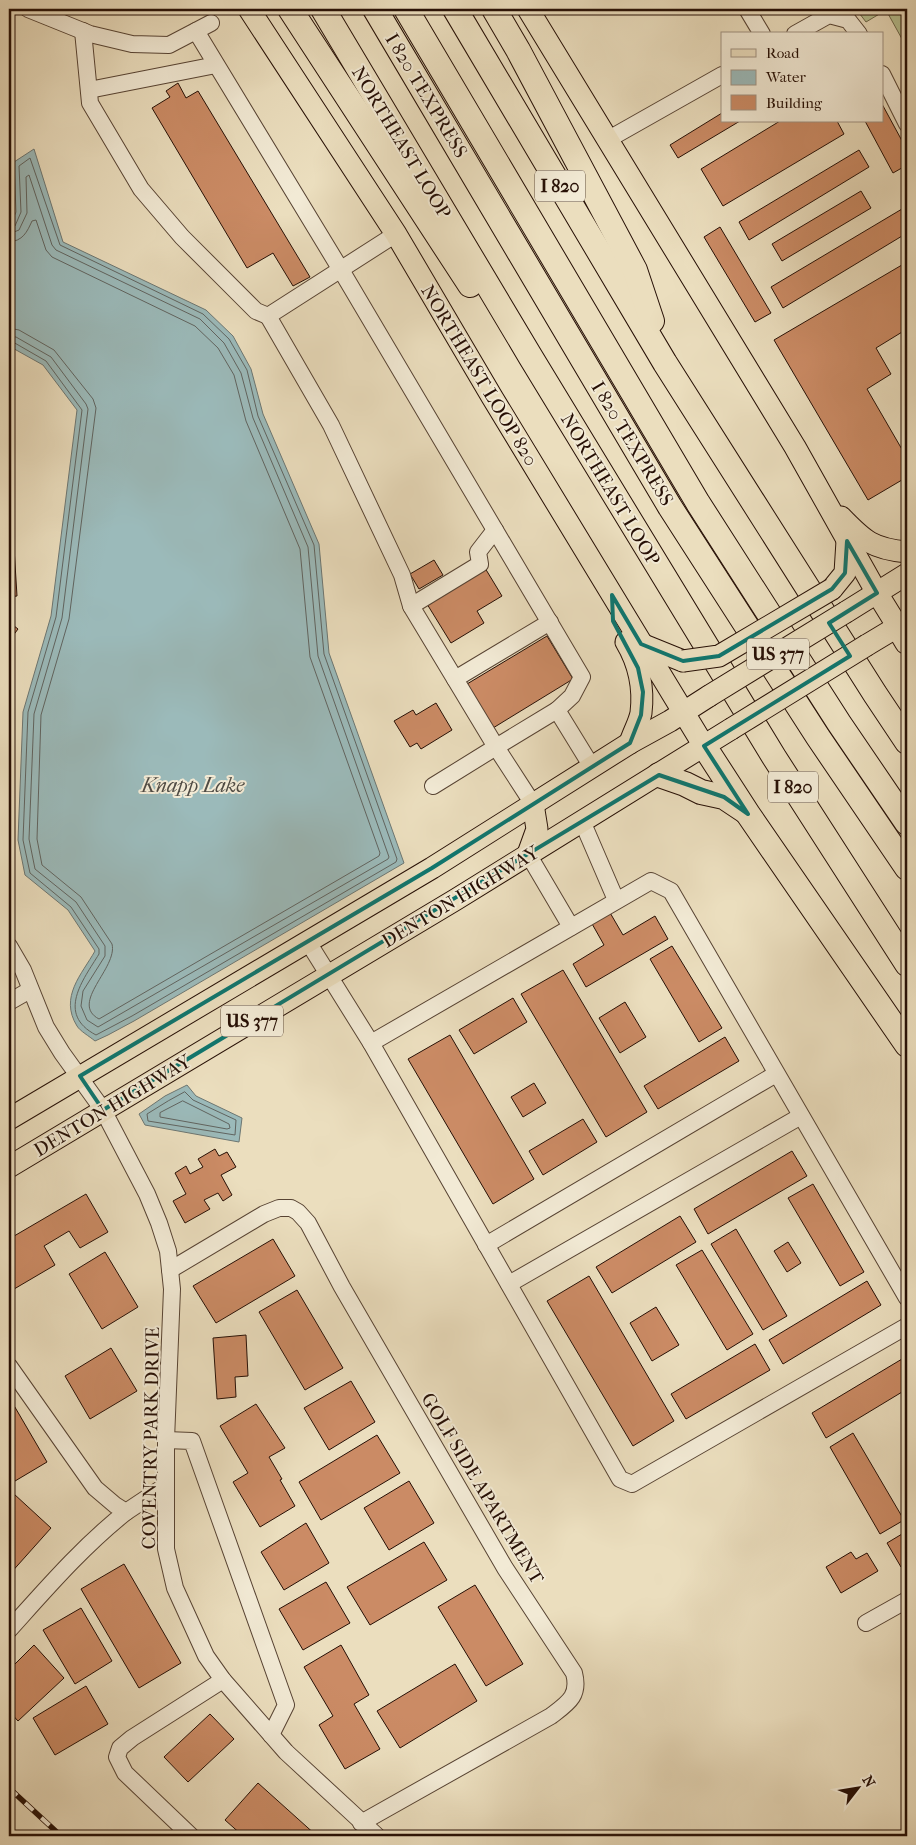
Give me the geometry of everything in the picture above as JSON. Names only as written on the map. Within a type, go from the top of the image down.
[{"type":"highway","points":[[290,9],[501,333],[530,356]]},
{"type":"highway","name":"NORTHEAST LOOP","points":[[323,9],[530,356],[774,758],[907,964]]},
{"type":"highway","name":"I 820 TEXPRESS","points":[[375,9],[670,507],[818,737],[907,868]]},
{"type":"highway","name":"I 820 TEXPRESS","points":[[406,9],[698,503],[839,723],[907,823]]},
{"type":"highway","name":"I 820","points":[[455,9],[665,363],[874,694],[907,742]]},
{"type":"highway","points":[[494,9],[518,50],[635,270],[665,363]]},
{"type":"highway","points":[[704,746],[748,814],[907,1045]]},
{"type":"highway","points":[[659,775],[701,792],[724,798],[748,814]]},
{"type":"highway","points":[[875,996],[907,1028]]},
{"type":"main road","name":"NORTHEAST LOOP 820","points":[[249,9],[396,234],[704,746]]},
{"type":"main road","points":[[528,9],[826,503],[877,593],[904,630]]},
{"type":"main road","points":[[826,503],[856,533],[877,547],[907,552]]},
{"type":"main road","points":[[641,644],[683,661],[719,656],[832,590],[845,573],[847,541]]},
{"type":"main road","name":"DENTON HIGHWAY","points":[[9,1119],[432,868],[630,743],[683,713],[907,574]]},
{"type":"main road","points":[[612,595],[613,621],[628,645],[638,668],[643,692],[640,715],[630,743]]},
{"type":"main road","name":"DENTON HIGHWAY","points":[[9,1166],[330,975],[659,775],[868,645],[904,630]]},
{"type":"main road","points":[[528,854],[537,829],[533,804]]},
{"type":"street","points":[[28,9],[83,31],[132,44],[169,45],[204,27],[216,65],[341,270],[582,677],[572,696],[557,710],[432,786]]},
{"type":"street","points":[[747,9],[761,32]]},
{"type":"street","points":[[798,32],[828,12],[848,20],[857,32]]},
{"type":"street","points":[[83,31],[90,103],[141,189],[182,237],[256,311],[268,316],[331,425],[402,575],[411,606],[496,747],[533,804]]},
{"type":"street","points":[[89,90],[216,65]]},
{"type":"street","points":[[607,140],[721,76]]},
{"type":"street","points":[[884,78],[907,124]]},
{"type":"street","points":[[268,316],[396,234]]},
{"type":"street","points":[[411,606],[480,564],[478,552],[496,530]]},
{"type":"street","points":[[455,679],[550,622]]},
{"type":"street","points":[[557,710],[592,767]]},
{"type":"street","points":[[582,821],[616,900]]},
{"type":"street","points":[[528,854],[571,927]]},
{"type":"street","points":[[371,1042],[651,881],[671,891],[907,1298]]},
{"type":"street","points":[[308,942],[371,1042],[620,1479],[632,1484],[907,1326]]},
{"type":"street","name":"COVENTRY PARK DRIVE","points":[[9,948],[23,970],[46,1027],[62,1053],[103,1110],[153,1209],[168,1251],[172,1289],[166,1440],[166,1549],[175,1588],[206,1656],[223,1680],[286,1752],[377,1836]]},
{"type":"street","points":[[9,1002],[30,990]]},
{"type":"street","points":[[486,1245],[776,1074]]},
{"type":"street","points":[[509,1284],[801,1116]]},
{"type":"street","name":"GOLF SIDE APARTMENT","points":[[170,1270],[264,1214],[279,1208],[291,1208],[298,1212],[308,1223],[342,1287],[505,1568],[574,1673],[577,1684],[574,1695],[568,1704],[551,1716],[362,1823]]},
{"type":"street","points":[[9,1366],[95,1488],[126,1512]]},
{"type":"street","points":[[166,1440],[192,1441],[286,1705],[271,1734]]},
{"type":"street","points":[[9,1630],[57,1576],[99,1534],[126,1512],[165,1486]]},
{"type":"street","points":[[866,1623],[907,1600]]},
{"type":"street","points":[[192,1836],[125,1773],[117,1757],[120,1748],[132,1738],[223,1680]]},
{"type":"highlighted area","points":[[847,541],[877,593],[829,623],[850,656],[704,746],[748,814],[724,797],[659,775],[103,1110],[80,1076],[432,868],[630,743],[641,715],[643,692],[638,668],[613,621],[612,595],[641,644],[683,661],[719,656],[832,589],[845,573]]},
{"type":"green space","points":[[856,9],[907,9],[907,48],[886,10],[866,22]]},
{"type":"water","name":"Knapp Lake","points":[[34,149],[63,242],[206,310],[233,336],[251,369],[263,414],[319,544],[329,653],[404,863],[134,1021],[95,1041],[77,1026],[70,1005],[74,986],[95,951],[68,910],[25,875],[18,840],[23,712],[51,616],[77,410],[43,365],[9,346],[9,228],[16,212],[14,162]]},
{"type":"water","points":[[187,1085],[196,1096],[242,1118],[239,1142],[145,1125],[139,1114],[165,1096]]},
{"type":"building","points":[[178,83],[186,98],[198,91],[310,277],[293,286],[273,253],[247,268],[152,108],[170,97],[166,91]]},
{"type":"building","points":[[884,108],[907,150],[907,165],[893,173],[866,122],[884,122]]},
{"type":"building","points":[[721,114],[721,122],[738,122],[678,158],[670,145]]},
{"type":"building","points":[[778,122],[838,122],[844,134],[723,206],[701,169]]},
{"type":"building","points":[[859,150],[869,167],[749,240],[739,222]]},
{"type":"building","points":[[861,191],[871,208],[782,261],[772,244]]},
{"type":"building","points":[[907,206],[907,233],[783,308],[771,287]]},
{"type":"building","points":[[720,227],[771,313],[755,322],[704,237]]},
{"type":"building","points":[[907,262],[907,329],[876,348],[891,374],[867,389],[907,458],[907,477],[868,500],[774,340]]},
{"type":"building","points":[[9,499],[11,499],[17,596],[9,597]]},
{"type":"building","points":[[434,560],[443,575],[419,589],[410,574]]},
{"type":"building","points":[[485,568],[502,596],[477,611],[484,623],[451,643],[427,604]]},
{"type":"building","points":[[9,622],[18,629],[9,641]]},
{"type":"building","points":[[547,636],[573,679],[493,728],[467,684]]},
{"type":"building","points":[[436,703],[452,730],[421,749],[417,743],[410,747],[394,721],[413,710],[416,715]]},
{"type":"building","points":[[609,911],[623,935],[655,916],[668,939],[586,987],[573,964],[604,945],[591,922]]},
{"type":"building","points":[[672,946],[722,1028],[699,1042],[650,959]]},
{"type":"building","points":[[563,970],[647,1112],[606,1137],[521,994]]},
{"type":"building","points":[[513,998],[527,1022],[474,1054],[459,1030]]},
{"type":"building","points":[[625,1002],[646,1037],[620,1053],[599,1018]]},
{"type":"building","points":[[450,1035],[534,1179],[493,1204],[408,1059]]},
{"type":"building","points":[[725,1037],[739,1061],[658,1109],[644,1086]]},
{"type":"building","points":[[534,1083],[546,1103],[523,1117],[511,1097]]},
{"type":"building","points":[[583,1119],[597,1142],[543,1175],[529,1151]]},
{"type":"building","points":[[215,1149],[219,1156],[227,1152],[236,1167],[221,1175],[232,1195],[223,1201],[218,1193],[204,1200],[210,1209],[185,1223],[173,1201],[186,1194],[175,1173],[186,1166],[190,1174],[203,1167],[198,1159]]},
{"type":"building","points":[[792,1151],[807,1176],[708,1234],[694,1209]]},
{"type":"building","points":[[813,1184],[864,1272],[840,1286],[788,1198]]},
{"type":"building","points":[[86,1194],[108,1232],[80,1248],[69,1231],[44,1246],[55,1265],[9,1292],[9,1239]]},
{"type":"building","points":[[680,1216],[696,1242],[612,1293],[596,1267]]},
{"type":"building","points":[[736,1229],[787,1316],[763,1330],[711,1244]]},
{"type":"building","points":[[273,1239],[295,1276],[216,1323],[193,1286]]},
{"type":"building","points":[[788,1242],[801,1263],[787,1272],[774,1251]]},
{"type":"building","points":[[702,1250],[753,1334],[727,1350],[676,1265]]},
{"type":"building","points":[[105,1252],[138,1307],[102,1329],[69,1274]]},
{"type":"building","points":[[589,1276],[674,1421],[633,1446],[547,1301]]},
{"type":"building","points":[[867,1281],[881,1305],[783,1364],[769,1340]]},
{"type":"building","points":[[297,1290],[343,1368],[305,1390],[259,1312]]},
{"type":"building","points":[[656,1307],[679,1345],[652,1361],[630,1323]]},
{"type":"building","points":[[246,1335],[248,1376],[235,1377],[236,1397],[217,1399],[213,1338]]},
{"type":"building","points":[[755,1344],[770,1370],[686,1419],[671,1394]]},
{"type":"building","points":[[111,1348],[137,1391],[90,1419],[65,1376]]},
{"type":"building","points":[[907,1356],[907,1389],[826,1438],[812,1413]]},
{"type":"building","points":[[351,1381],[375,1422],[329,1450],[304,1408]]},
{"type":"building","points":[[9,1397],[47,1462],[10,1484],[9,1482]]},
{"type":"building","points":[[256,1404],[285,1448],[269,1457],[295,1506],[260,1527],[233,1482],[248,1473],[220,1426]]},
{"type":"building","points":[[853,1433],[904,1520],[880,1534],[830,1447]]},
{"type":"building","points":[[377,1435],[400,1473],[321,1520],[299,1482]]},
{"type":"building","points":[[409,1481],[434,1523],[389,1550],[364,1508]]},
{"type":"building","points":[[14,1494],[51,1528],[9,1575],[9,1499]]},
{"type":"building","points":[[306,1523],[329,1563],[284,1590],[261,1552]]},
{"type":"building","points":[[907,1531],[907,1563],[901,1567],[887,1543]]},
{"type":"building","points":[[424,1542],[447,1580],[370,1625],[347,1587]]},
{"type":"building","points":[[851,1552],[856,1559],[867,1553],[878,1571],[841,1593],[826,1567]]},
{"type":"building","points":[[124,1564],[181,1663],[139,1688],[81,1589]]},
{"type":"building","points":[[326,1582],[350,1623],[303,1650],[279,1609]]},
{"type":"building","points":[[475,1585],[523,1664],[486,1686],[438,1607]]},
{"type":"building","points":[[81,1608],[112,1661],[75,1684],[43,1630]]},
{"type":"building","points":[[34,1645],[64,1678],[18,1721],[9,1711],[9,1670]]},
{"type":"building","points":[[341,1645],[369,1695],[354,1704],[380,1749],[345,1769],[319,1725],[333,1716],[304,1667]]},
{"type":"building","points":[[455,1664],[477,1701],[400,1748],[377,1711]]},
{"type":"building","points":[[86,1686],[108,1724],[55,1755],[33,1718]]},
{"type":"building","points":[[210,1714],[234,1739],[188,1782],[164,1757]]},
{"type":"building","points":[[258,1783],[317,1836],[243,1836],[225,1820]]},
{"type":"railway","points":[[9,1788],[61,1836]]}]
